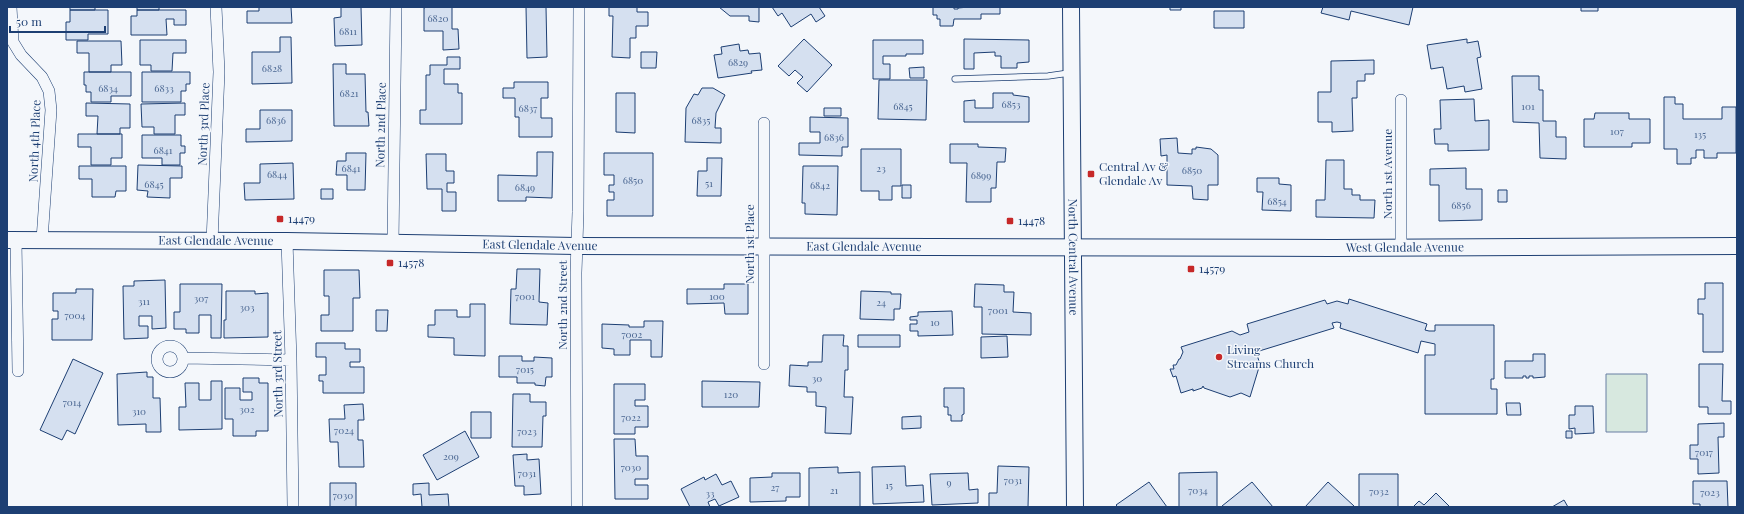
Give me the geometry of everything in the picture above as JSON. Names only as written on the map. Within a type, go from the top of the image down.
[{"type":"main road","name":"North Central Avenue","points":[[1071,7],[1075,507]]},
{"type":"main road","name":"East Glendale Avenue","points":[[11,240],[212,242],[287,241],[576,246],[1072,246]]},
{"type":"main road","name":"West Glendale Avenue","points":[[1072,246],[1401,248],[1737,246]]},
{"type":"street","name":"North 4th Place","points":[[11,7],[13,42],[21,55],[42,77],[49,91],[51,110],[42,240]]},
{"type":"street","name":"North 3rd Place","points":[[212,242],[219,72],[216,7]]},
{"type":"street","name":"North 2nd Place","points":[[392,243],[396,7]]},
{"type":"street","name":"North 2nd Street","points":[[577,507],[576,246],[579,7]]},
{"type":"street","name":"North 1st Avenue","points":[[1401,100],[1401,248]]},
{"type":"street","name":"North 1st Place","points":[[764,124],[764,364]]},
{"type":"street","points":[[11,240],[18,371]]},
{"type":"street","name":"North 3rd Street","points":[[287,241],[291,360],[293,507]]},
{"type":"street","points":[[183,358],[291,360]]},
{"type":"lane","points":[[955,79],[1048,76],[1072,73]]},
{"type":"shaded area","points":[[1606,374],[1647,374],[1647,432],[1606,432]]},
{"type":"building","points":[[70,7],[95,7],[95,10],[70,10]]},
{"type":"building","points":[[137,7],[159,7],[159,10],[137,10]]},
{"type":"building","points":[[259,7],[291,7],[292,23],[247,23],[247,11],[259,11]]},
{"type":"building","points":[[341,7],[361,7],[362,45],[335,46],[334,18],[341,17]]},
{"type":"building","points":[[452,7],[452,29],[458,29],[459,49],[443,50],[443,31],[424,31],[424,8]]},
{"type":"building","points":[[526,7],[546,7],[547,57],[527,58]]},
{"type":"building","points":[[609,7],[637,7],[637,12],[648,12],[648,26],[636,26],[636,38],[630,38],[630,58],[612,57],[613,16],[609,16]]},
{"type":"building","points":[[719,7],[759,7],[759,22],[749,21],[749,16],[730,16]]},
{"type":"building","points":[[772,7],[819,7],[825,16],[816,22],[811,14],[791,27],[782,13],[778,16]]},
{"type":"building","points":[[933,7],[954,7],[954,9],[958,9],[969,7],[1000,7],[1000,14],[981,14],[981,19],[954,19],[953,26],[940,26],[940,19],[937,19],[937,15],[933,15]]},
{"type":"building","points":[[1170,7],[1181,7],[1181,10],[1170,10]]},
{"type":"building","points":[[1323,7],[1413,7],[1409,25],[1351,11],[1349,20],[1321,13]]},
{"type":"building","points":[[1581,7],[1598,7],[1598,11],[1581,11]]},
{"type":"building","points":[[70,10],[108,10],[108,34],[88,34],[88,40],[66,40],[66,22],[70,22]]},
{"type":"building","points":[[137,10],[186,10],[186,25],[174,25],[174,19],[166,19],[167,35],[131,35],[131,16],[137,16]]},
{"type":"building","points":[[1214,11],[1244,11],[1244,28],[1214,28]]},
{"type":"building","points":[[280,37],[291,37],[292,83],[252,84],[252,52],[280,52]]},
{"type":"building","points":[[804,39],[832,65],[807,92],[797,83],[803,77],[795,70],[789,76],[778,66]]},
{"type":"building","points":[[964,39],[1029,40],[1029,62],[1017,63],[1017,68],[1001,68],[1001,56],[995,56],[995,52],[974,53],[974,69],[964,69]]},
{"type":"building","points":[[1467,39],[1467,43],[1478,41],[1481,57],[1477,58],[1482,89],[1465,92],[1464,86],[1447,89],[1443,67],[1431,69],[1427,45]]},
{"type":"building","points":[[140,40],[186,40],[186,53],[173,53],[172,71],[151,71],[151,65],[140,65]]},
{"type":"building","points":[[873,40],[923,40],[923,54],[883,56],[883,64],[890,64],[890,79],[873,79]]},
{"type":"building","points":[[77,41],[121,41],[122,65],[111,65],[111,72],[89,72],[89,53],[77,53]]},
{"type":"building","points":[[739,44],[740,51],[748,50],[749,54],[760,53],[762,70],[718,78],[714,55],[722,54],[721,47]]},
{"type":"building","points":[[641,52],[657,52],[656,68],[641,68]]},
{"type":"building","points":[[447,57],[460,57],[460,69],[444,69],[444,84],[458,84],[458,93],[462,93],[462,124],[420,124],[420,110],[426,110],[426,75],[430,75],[430,65],[447,65]]},
{"type":"building","points":[[1374,60],[1374,74],[1365,74],[1365,81],[1357,81],[1357,98],[1352,98],[1353,131],[1332,132],[1332,122],[1318,122],[1318,92],[1331,92],[1331,61]]},
{"type":"building","points":[[333,64],[346,64],[346,74],[365,74],[366,112],[368,112],[369,126],[334,126]]},
{"type":"building","points":[[924,67],[924,78],[910,78],[909,68]]},
{"type":"building","points":[[84,72],[131,72],[131,96],[111,96],[111,102],[91,102],[91,92],[86,92],[86,85],[84,85]]},
{"type":"building","points":[[142,72],[190,72],[190,84],[186,84],[186,91],[181,91],[181,102],[142,102]]},
{"type":"building","points":[[1512,76],[1539,76],[1539,90],[1543,90],[1543,121],[1556,121],[1556,137],[1566,137],[1566,159],[1540,158],[1539,123],[1513,122]]},
{"type":"building","points":[[879,80],[927,80],[926,120],[878,119]]},
{"type":"building","points":[[514,82],[548,82],[548,98],[541,98],[541,118],[552,118],[552,137],[519,137],[519,117],[515,117],[515,98],[503,98],[503,88],[514,88]]},
{"type":"building","points":[[702,88],[713,88],[725,95],[716,113],[715,128],[721,128],[721,143],[685,142],[686,108],[694,94],[698,95]]},
{"type":"building","points":[[616,93],[635,93],[635,133],[616,132]]},
{"type":"building","points":[[993,93],[1013,93],[1013,95],[1029,97],[1029,122],[964,122],[964,101],[975,100],[975,108],[993,108]]},
{"type":"building","points":[[1664,97],[1675,97],[1675,104],[1683,104],[1683,119],[1722,119],[1722,107],[1736,107],[1736,153],[1717,153],[1717,158],[1704,158],[1704,150],[1696,150],[1696,158],[1691,158],[1691,164],[1677,164],[1677,149],[1664,149]]},
{"type":"building","points":[[1474,99],[1475,121],[1489,120],[1489,150],[1448,151],[1448,144],[1435,144],[1434,129],[1441,129],[1440,100]]},
{"type":"building","points":[[86,103],[130,104],[130,128],[120,128],[120,134],[97,134],[98,116],[86,116]]},
{"type":"building","points":[[185,103],[185,115],[175,115],[175,134],[154,134],[154,127],[142,127],[141,104]]},
{"type":"building","points":[[824,108],[841,108],[841,116],[824,116]]},
{"type":"building","points":[[260,110],[292,110],[292,141],[246,142],[246,129],[260,129]]},
{"type":"building","points":[[1595,113],[1629,113],[1629,119],[1650,119],[1650,143],[1632,143],[1632,147],[1584,147],[1584,119],[1594,119]]},
{"type":"building","points":[[810,117],[848,118],[848,147],[842,147],[842,156],[799,155],[799,143],[820,143],[820,132],[810,132]]},
{"type":"building","points":[[78,134],[122,134],[122,158],[111,158],[111,165],[91,165],[91,147],[78,147]]},
{"type":"building","points":[[142,135],[181,135],[181,146],[185,146],[185,153],[180,153],[180,165],[162,165],[162,158],[142,158]]},
{"type":"building","points":[[1177,138],[1178,153],[1192,154],[1192,149],[1196,149],[1196,147],[1211,149],[1218,155],[1218,185],[1208,185],[1208,200],[1193,199],[1192,186],[1167,185],[1167,155],[1161,156],[1160,139]]},
{"type":"building","points":[[950,144],[978,144],[978,147],[1006,148],[1005,162],[997,162],[996,188],[991,188],[991,202],[966,202],[967,163],[950,163]]},
{"type":"building","points":[[861,149],[901,149],[901,186],[892,186],[892,200],[879,200],[879,191],[861,191]]},
{"type":"building","points":[[537,152],[553,152],[552,198],[526,197],[526,201],[498,201],[498,175],[537,176]]},
{"type":"building","points":[[346,153],[366,153],[365,190],[347,190],[347,175],[336,175],[337,161],[346,161]]},
{"type":"building","points":[[604,153],[653,153],[653,216],[607,216],[607,200],[614,200],[614,192],[609,192],[609,185],[614,185],[614,175],[604,175]]},
{"type":"building","points":[[426,154],[446,154],[446,171],[454,171],[454,183],[447,183],[447,192],[456,192],[456,211],[442,211],[442,189],[427,189]]},
{"type":"building","points":[[707,158],[722,158],[721,196],[697,196],[698,171],[707,171]]},
{"type":"building","points":[[1326,160],[1344,160],[1344,189],[1352,189],[1352,195],[1360,195],[1360,200],[1375,200],[1374,218],[1316,217],[1316,200],[1325,200]]},
{"type":"building","points":[[293,163],[294,199],[245,200],[244,183],[260,183],[260,164]]},
{"type":"building","points":[[138,165],[182,166],[182,178],[170,178],[170,198],[147,197],[148,191],[137,190]]},
{"type":"building","points":[[79,166],[126,166],[126,191],[116,191],[115,197],[92,197],[92,179],[79,179]]},
{"type":"building","points":[[803,166],[838,166],[837,215],[805,214],[805,203],[802,203]]},
{"type":"building","points":[[1466,168],[1466,189],[1482,189],[1482,220],[1439,221],[1439,185],[1430,185],[1430,169]]},
{"type":"building","points":[[1257,178],[1279,178],[1279,184],[1291,185],[1291,211],[1262,210],[1263,192],[1257,192]]},
{"type":"building","points":[[902,185],[911,185],[911,198],[902,198]]},
{"type":"building","points":[[321,189],[333,189],[333,199],[321,199]]},
{"type":"building","points":[[1498,190],[1507,190],[1507,202],[1498,202]]},
{"type":"building","points":[[517,269],[540,269],[539,302],[548,303],[547,325],[510,324],[511,289],[516,289]]},
{"type":"building","points":[[324,270],[359,270],[360,298],[353,298],[353,331],[321,331],[321,315],[329,315],[329,296],[324,296]]},
{"type":"building","points":[[165,280],[166,328],[152,329],[152,316],[139,316],[139,326],[148,326],[148,338],[124,339],[123,286],[134,286],[134,281]]},
{"type":"building","points":[[1705,283],[1723,283],[1723,352],[1703,352],[1703,314],[1698,314],[1698,299],[1705,299]]},
{"type":"building","points":[[180,284],[222,284],[221,338],[211,338],[211,315],[199,315],[199,333],[186,333],[186,329],[174,329],[174,312],[180,312]]},
{"type":"building","points":[[724,284],[748,284],[748,314],[725,314],[724,303],[687,304],[687,289],[724,289]]},
{"type":"building","points":[[975,284],[1004,285],[1004,292],[1014,292],[1013,312],[1031,313],[1031,335],[982,334],[982,307],[974,307]]},
{"type":"building","points":[[76,289],[93,289],[92,340],[52,340],[52,319],[58,319],[58,311],[53,311],[53,293],[76,293]]},
{"type":"building","points":[[226,291],[255,291],[255,294],[268,293],[268,337],[224,338],[224,320],[226,320]]},
{"type":"building","points":[[861,291],[891,292],[891,294],[901,294],[900,309],[894,309],[894,320],[860,319]]},
{"type":"building","name":"Living Streams Church","points":[[1349,299],[1427,324],[1425,330],[1429,331],[1435,331],[1435,325],[1494,325],[1494,379],[1491,379],[1491,389],[1497,389],[1497,414],[1425,414],[1425,355],[1435,355],[1435,344],[1421,341],[1418,353],[1340,328],[1341,323],[1337,322],[1332,323],[1334,328],[1256,352],[1260,364],[1250,397],[1241,393],[1230,397],[1204,388],[1203,386],[1202,388],[1193,391],[1193,389],[1181,393],[1176,376],[1173,377],[1170,369],[1174,369],[1173,365],[1176,365],[1180,359],[1183,352],[1181,347],[1232,331],[1240,335],[1249,332],[1247,324],[1325,300],[1327,304],[1337,301],[1348,304]]},
{"type":"building","points":[[470,304],[485,304],[485,356],[454,355],[454,338],[428,337],[428,325],[435,325],[435,310],[457,310],[457,317],[470,317]]},
{"type":"building","points":[[376,310],[388,310],[387,331],[376,331]]},
{"type":"building","points":[[952,311],[953,335],[918,336],[918,331],[910,331],[910,324],[917,324],[917,320],[910,320],[910,317],[918,316],[918,312]]},
{"type":"building","points":[[644,321],[663,321],[662,357],[651,357],[651,340],[630,340],[630,355],[614,355],[614,349],[602,348],[602,324],[644,327]]},
{"type":"building","points":[[823,335],[844,335],[843,346],[848,346],[848,370],[845,370],[844,397],[853,397],[851,434],[825,433],[826,407],[816,406],[816,392],[807,392],[807,387],[789,386],[790,365],[808,366],[808,362],[822,362]]},
{"type":"building","points":[[858,335],[900,335],[900,347],[858,347]]},
{"type":"building","points":[[1007,336],[1008,357],[981,358],[981,337]]},
{"type":"building","points":[[316,343],[345,343],[345,349],[360,349],[360,362],[350,362],[350,367],[364,367],[364,393],[323,393],[323,381],[319,381],[319,375],[326,375],[326,357],[316,357]]},
{"type":"building","points":[[1533,354],[1545,354],[1545,377],[1533,378],[1533,376],[1529,376],[1529,378],[1526,378],[1526,376],[1523,376],[1523,378],[1505,378],[1505,361],[1533,361]]},
{"type":"building","points":[[499,356],[522,356],[522,361],[534,361],[534,357],[552,358],[552,377],[546,377],[545,386],[535,385],[535,383],[517,383],[517,377],[499,377]]},
{"type":"building","points":[[73,359],[103,373],[75,434],[67,430],[62,440],[40,430]]},
{"type":"building","points":[[1699,364],[1723,364],[1722,401],[1731,401],[1731,414],[1708,414],[1708,407],[1699,407]]},
{"type":"building","points":[[147,372],[147,377],[153,377],[153,398],[160,398],[161,432],[146,432],[146,424],[118,425],[117,374]]},
{"type":"building","points":[[243,378],[259,378],[259,383],[268,383],[268,431],[256,431],[256,436],[233,436],[233,419],[225,419],[225,388],[240,388],[240,400],[252,400],[252,392],[243,392]]},
{"type":"building","points":[[211,381],[222,381],[222,429],[179,430],[179,407],[186,407],[185,383],[199,383],[199,400],[211,400]]},
{"type":"building","points":[[702,381],[760,382],[759,407],[702,407]]},
{"type":"building","points":[[614,384],[645,384],[645,400],[635,400],[635,406],[648,406],[648,427],[635,427],[635,434],[614,434]]},
{"type":"building","points":[[944,388],[964,388],[964,414],[962,415],[962,421],[951,421],[951,415],[948,415],[948,407],[944,407]]},
{"type":"building","points":[[513,394],[530,394],[530,402],[546,402],[546,416],[543,416],[542,447],[512,447]]},
{"type":"building","points":[[1506,403],[1520,403],[1521,415],[1507,415]]},
{"type":"building","points":[[363,404],[364,420],[358,420],[358,440],[363,440],[364,467],[339,467],[338,442],[330,442],[329,419],[345,419],[344,405]]},
{"type":"building","points":[[1575,406],[1593,406],[1594,433],[1575,434],[1575,428],[1569,429],[1569,415],[1575,415]]},
{"type":"building","points":[[471,412],[491,412],[491,438],[471,438]]},
{"type":"building","points":[[921,416],[921,428],[902,429],[902,417]]},
{"type":"building","points":[[1724,423],[1724,437],[1718,437],[1719,473],[1698,474],[1698,459],[1690,459],[1690,445],[1698,445],[1698,424]]},
{"type":"building","points":[[465,431],[479,457],[437,480],[423,455]]},
{"type":"building","points":[[1566,431],[1572,431],[1572,438],[1566,438]]},
{"type":"building","points":[[614,439],[635,439],[636,456],[648,456],[648,479],[635,479],[635,485],[648,485],[648,499],[615,499]]},
{"type":"building","points":[[527,454],[527,460],[539,459],[541,494],[524,495],[524,486],[515,486],[513,455]]},
{"type":"building","points":[[905,466],[906,486],[923,485],[924,502],[873,504],[872,467]]},
{"type":"building","points":[[998,466],[1029,467],[1028,507],[989,507],[989,493],[997,493]]},
{"type":"building","points":[[838,467],[838,473],[860,472],[860,507],[809,507],[809,468]]},
{"type":"building","points":[[1217,472],[1217,507],[1179,507],[1179,473]]},
{"type":"building","points":[[772,473],[800,473],[800,497],[786,497],[786,501],[750,502],[750,478],[772,477]]},
{"type":"building","points":[[968,473],[969,490],[978,489],[978,503],[932,505],[930,474]]},
{"type":"building","points":[[716,474],[722,485],[731,481],[739,497],[719,506],[715,499],[708,502],[710,507],[690,507],[681,489],[704,477],[705,480]]},
{"type":"building","points":[[1359,474],[1398,474],[1398,507],[1359,507]]},
{"type":"building","points":[[1693,481],[1727,481],[1728,507],[1700,507],[1700,504],[1693,504]]},
{"type":"building","points":[[1149,482],[1167,507],[1118,507],[1116,505]]},
{"type":"building","points":[[1252,482],[1273,507],[1222,506]]},
{"type":"building","points":[[1328,482],[1354,506],[1354,507],[1305,507]]},
{"type":"building","points":[[330,483],[356,483],[356,507],[330,507]]},
{"type":"building","points":[[429,483],[429,495],[448,494],[449,507],[422,507],[421,494],[413,495],[413,484]]},
{"type":"building","points":[[1436,493],[1450,507],[1413,507],[1419,501],[1424,505]]},
{"type":"building","points":[[1564,500],[1568,507],[1552,507]]},
{"type":"place","name":"Central Av & Glendale Av","points":[[1091,174]]},
{"type":"place","name":"14479","points":[[280,219]]},
{"type":"place","name":"14478","points":[[1010,221]]},
{"type":"place","name":"14578","points":[[390,263]]},
{"type":"place","name":"14579","points":[[1191,269]]},
{"type":"place","name":"Living Streams Church","points":[[1219,357]]}]
